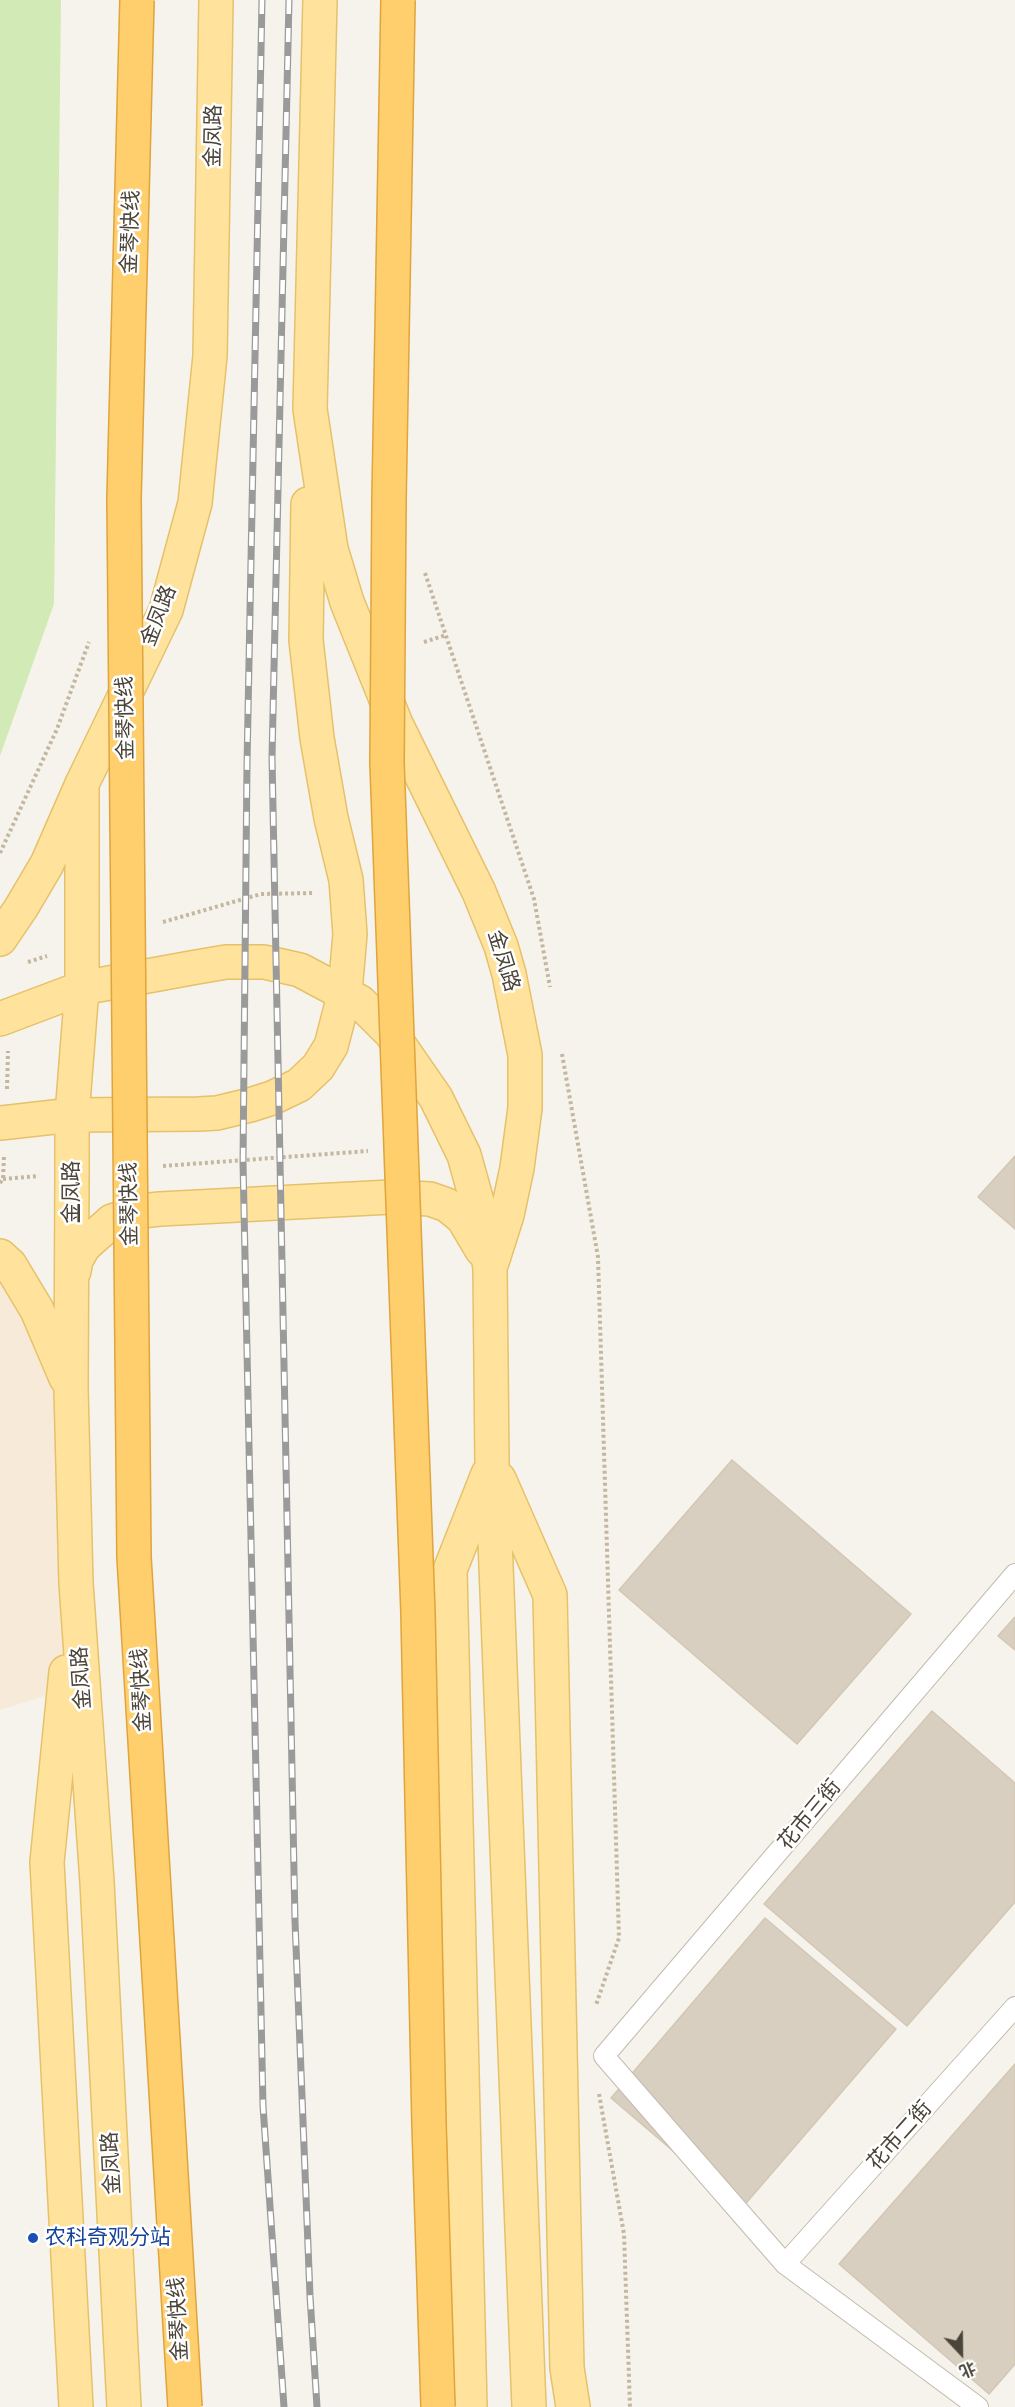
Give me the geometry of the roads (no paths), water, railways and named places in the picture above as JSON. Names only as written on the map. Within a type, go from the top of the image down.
[{"type":"highway","name":"金琴快线","points":[[137,0],[123,498],[134,1557],[184,2407]]},
{"type":"highway","points":[[398,0],[388,499],[387,763],[418,1613],[429,2136],[438,2407]]},
{"type":"main road","name":"金凤路","points":[[124,2407],[97,1881],[75,1583],[71,1389],[72,1115],[82,988],[82,784],[166,610],[195,503],[210,356],[216,0]]},
{"type":"main road","name":"金凤路","points":[[320,0],[310,409],[331,549],[347,602],[396,724],[479,892],[501,946],[509,974],[525,1056],[525,1108],[517,1168],[507,1215],[490,1268]]},
{"type":"main road","points":[[3,1122],[72,1115],[217,1113],[272,1098],[300,1085],[318,1067],[331,1046],[345,992],[350,934],[347,892],[317,738],[306,640],[310,409]]},
{"type":"main road","points":[[0,939],[47,864],[82,784]]},
{"type":"main road","points":[[4,1017],[82,988],[226,962],[264,962],[300,970],[345,992],[373,1013],[391,1033],[416,1065],[451,1124],[464,1155],[474,1188],[490,1268],[492,1464],[529,2407]]},
{"type":"main road","points":[[72,1280],[76,1260],[84,1246],[96,1233],[112,1221],[141,1211],[409,1197],[430,1199],[447,1205],[463,1218],[476,1238],[490,1268]]},
{"type":"main road","points":[[0,1256],[10,1265],[37,1310],[71,1389]]},
{"type":"main road","points":[[470,2407],[450,1570],[492,1464]]},
{"type":"main road","points":[[492,1464],[550,1594],[567,2368],[573,2407]]},
{"type":"main road","points":[[75,1583],[47,1862],[76,2407]]},
{"type":"lane","name":"花市三街","points":[[785,2264],[604,2056],[1015,1574]]},
{"type":"lane","name":"花市二街","points":[[785,2264],[1015,2007]]},
{"type":"lane","points":[[785,2264],[978,2407]]},
{"type":"railway","points":[[262,0],[247,764],[243,1162],[263,2106],[284,2407]]},
{"type":"railway","points":[[289,0],[272,757],[295,1921],[310,2296],[317,2407]]},
{"type":"place","name":"农科奇观分站","points":[[33,2238]]}]
